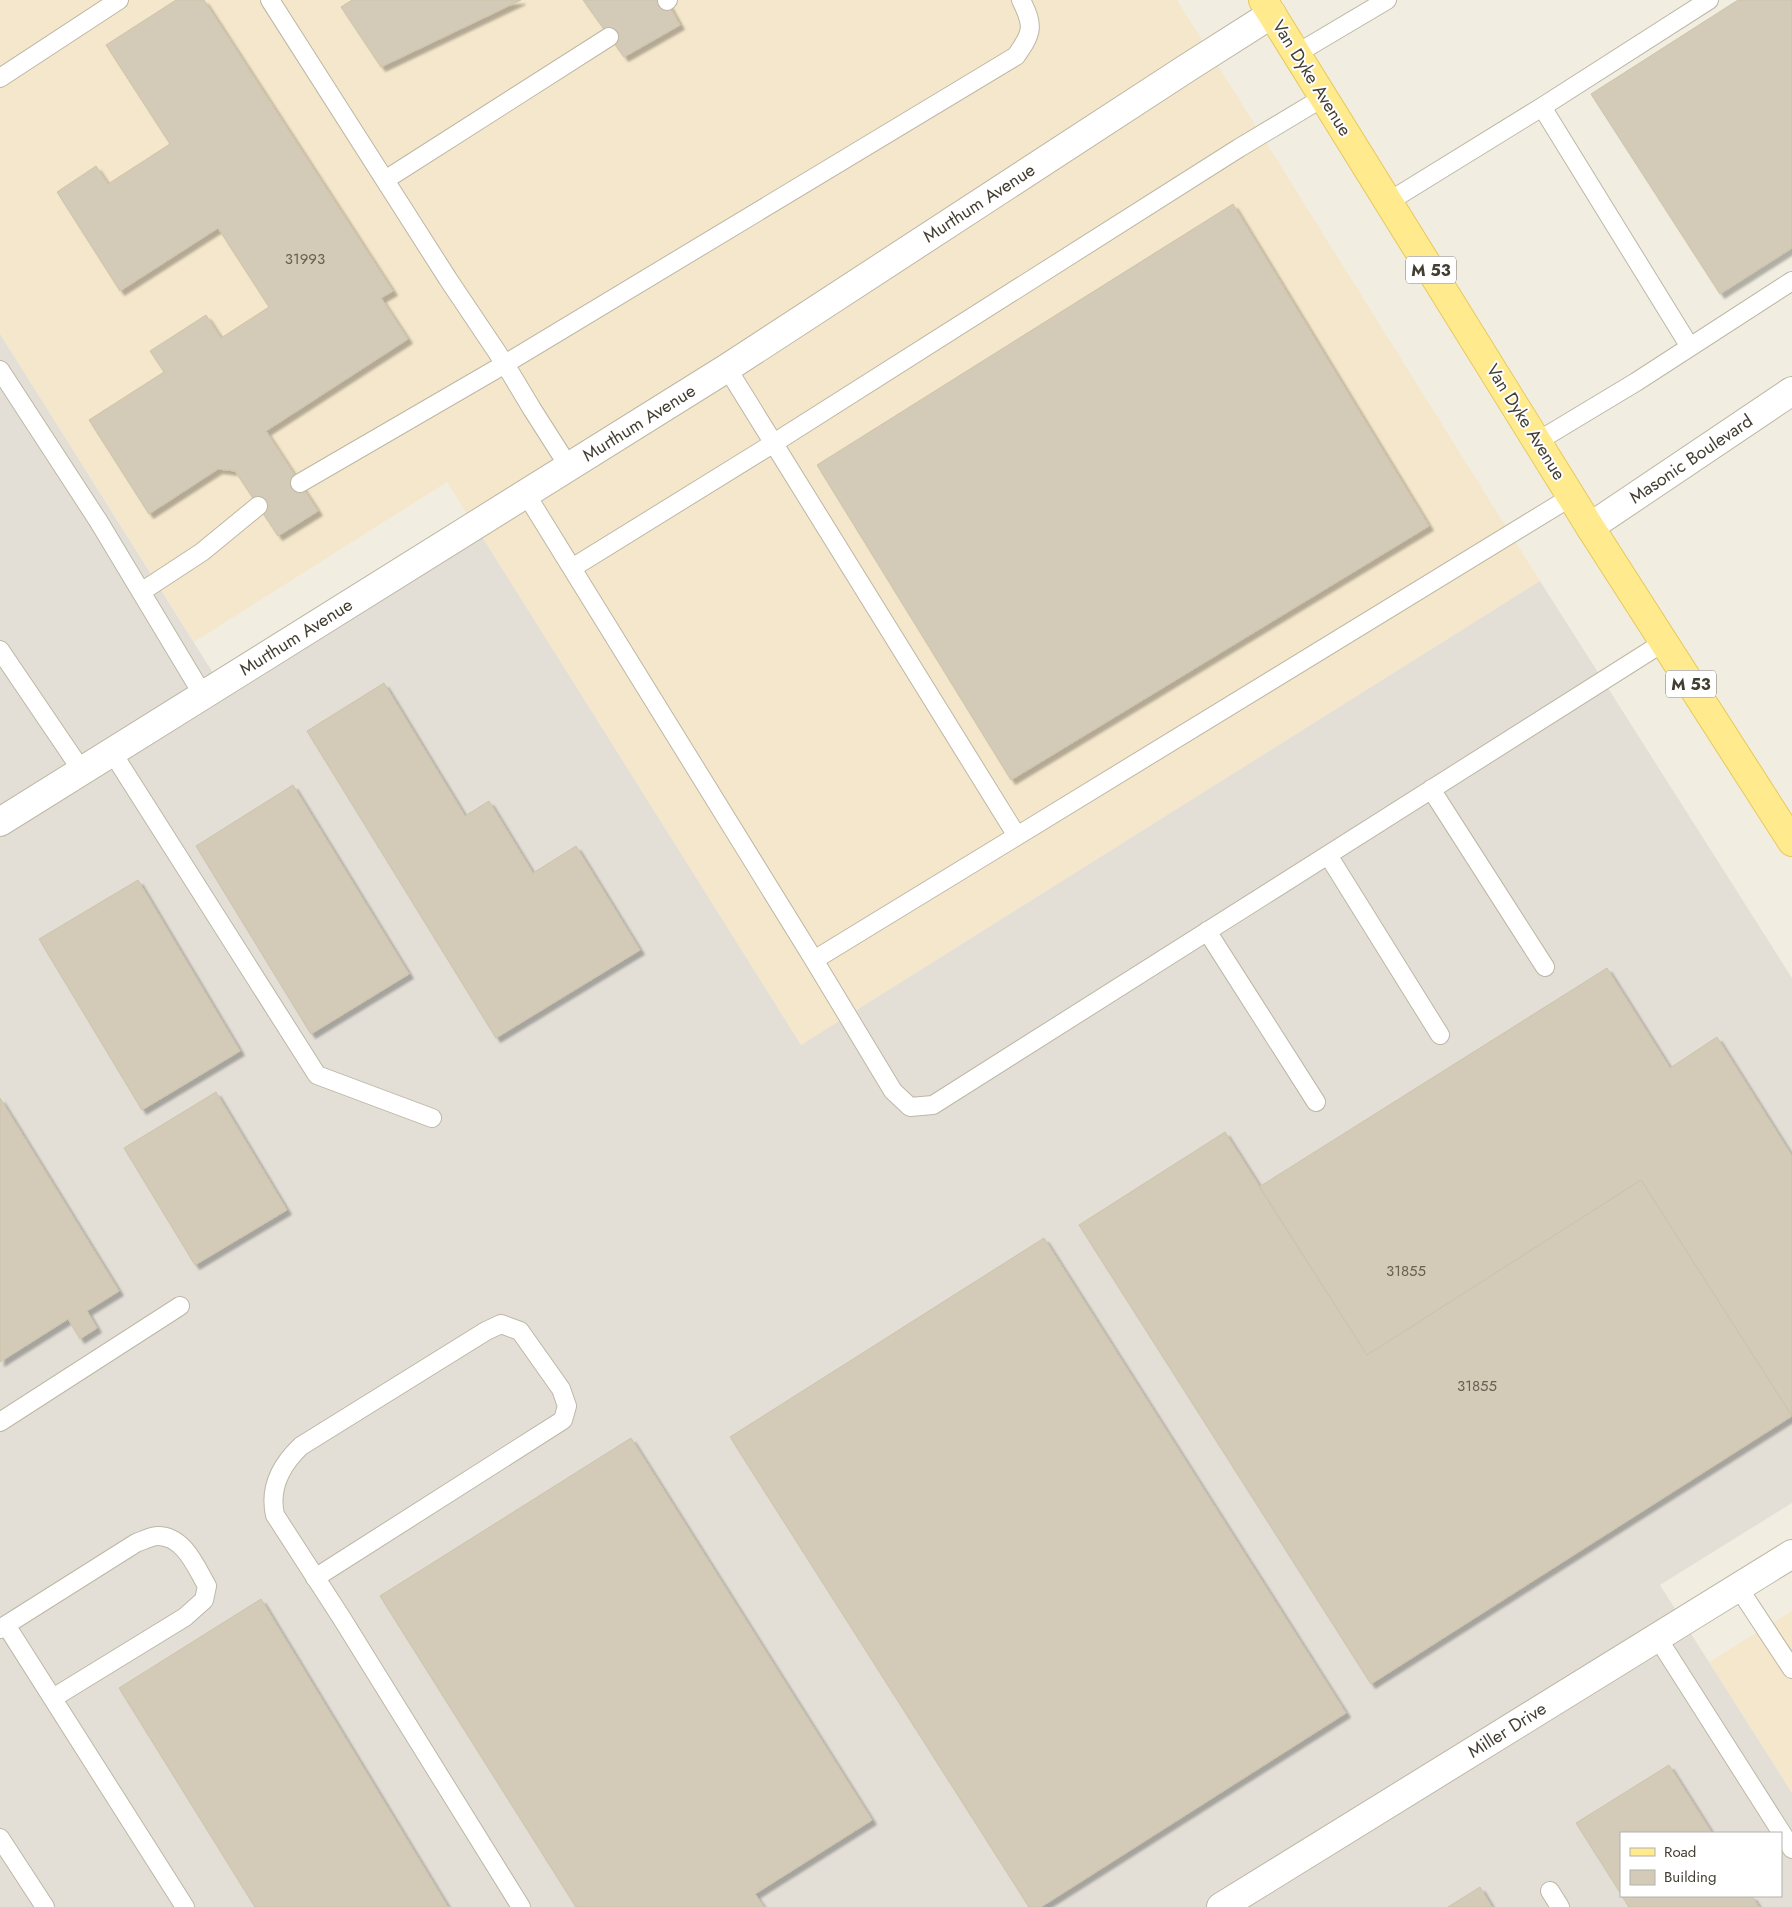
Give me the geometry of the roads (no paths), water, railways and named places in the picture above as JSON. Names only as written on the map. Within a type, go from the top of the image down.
[{"type":"main road","name":"Van Dyke Avenue","points":[[1268,7],[1571,497],[1792,842]]},
{"type":"street","name":"Murthum Avenue","points":[[0,822],[727,368],[1187,68],[1268,7]]},
{"type":"street","name":"Masonic Boulevard","points":[[1590,527],[1792,391]]},
{"type":"street","name":"Miller Drive","points":[[1222,1907],[1792,1554]]},
{"type":"lane","points":[[0,78],[119,0]]},
{"type":"lane","points":[[270,0],[384,180],[505,364],[569,467]]},
{"type":"lane","points":[[300,483],[505,364],[1016,56],[1029,38],[1030,18],[1021,0]]},
{"type":"lane","points":[[1296,54],[1387,0]]},
{"type":"lane","points":[[1388,202],[1542,107],[1709,0]]},
{"type":"lane","points":[[384,180],[609,37]]},
{"type":"lane","points":[[572,568],[774,443],[1239,148],[1324,97]]},
{"type":"lane","points":[[1542,107],[1690,347]]},
{"type":"lane","points":[[1538,441],[1636,382],[1792,281]]},
{"type":"lane","points":[[727,368],[1017,836]]},
{"type":"lane","points":[[0,370],[99,522],[203,695]]},
{"type":"lane","points":[[526,494],[893,1091],[910,1107],[933,1105],[1664,642]]},
{"type":"lane","points":[[814,960],[1571,497]]},
{"type":"lane","points":[[140,592],[202,552],[258,506]]},
{"type":"lane","points":[[0,650],[82,771]]},
{"type":"lane","points":[[112,752],[316,1075],[432,1118]]},
{"type":"lane","points":[[1431,789],[1545,967]]},
{"type":"lane","points":[[1328,855],[1440,1035]]},
{"type":"lane","points":[[1207,931],[1316,1102]]},
{"type":"lane","points":[[0,1422],[180,1306]]},
{"type":"lane","points":[[315,1578],[563,1420],[567,1406],[560,1389],[520,1331],[501,1324],[486,1331],[301,1446],[284,1465],[273,1490],[272,1502],[275,1515],[521,1907]]},
{"type":"lane","points":[[53,1698],[186,1617],[204,1600],[207,1586],[186,1550],[173,1538],[156,1535],[136,1543],[3,1627],[53,1698],[186,1907]]},
{"type":"lane","points":[[1738,1587],[1792,1669]]},
{"type":"lane","points":[[1657,1637],[1781,1832]]},
{"type":"lane","points":[[1782,1833],[1792,1849]]},
{"type":"lane","points":[[0,1838],[45,1907]]},
{"type":"lane","points":[[1550,1891],[1560,1907]]}]
